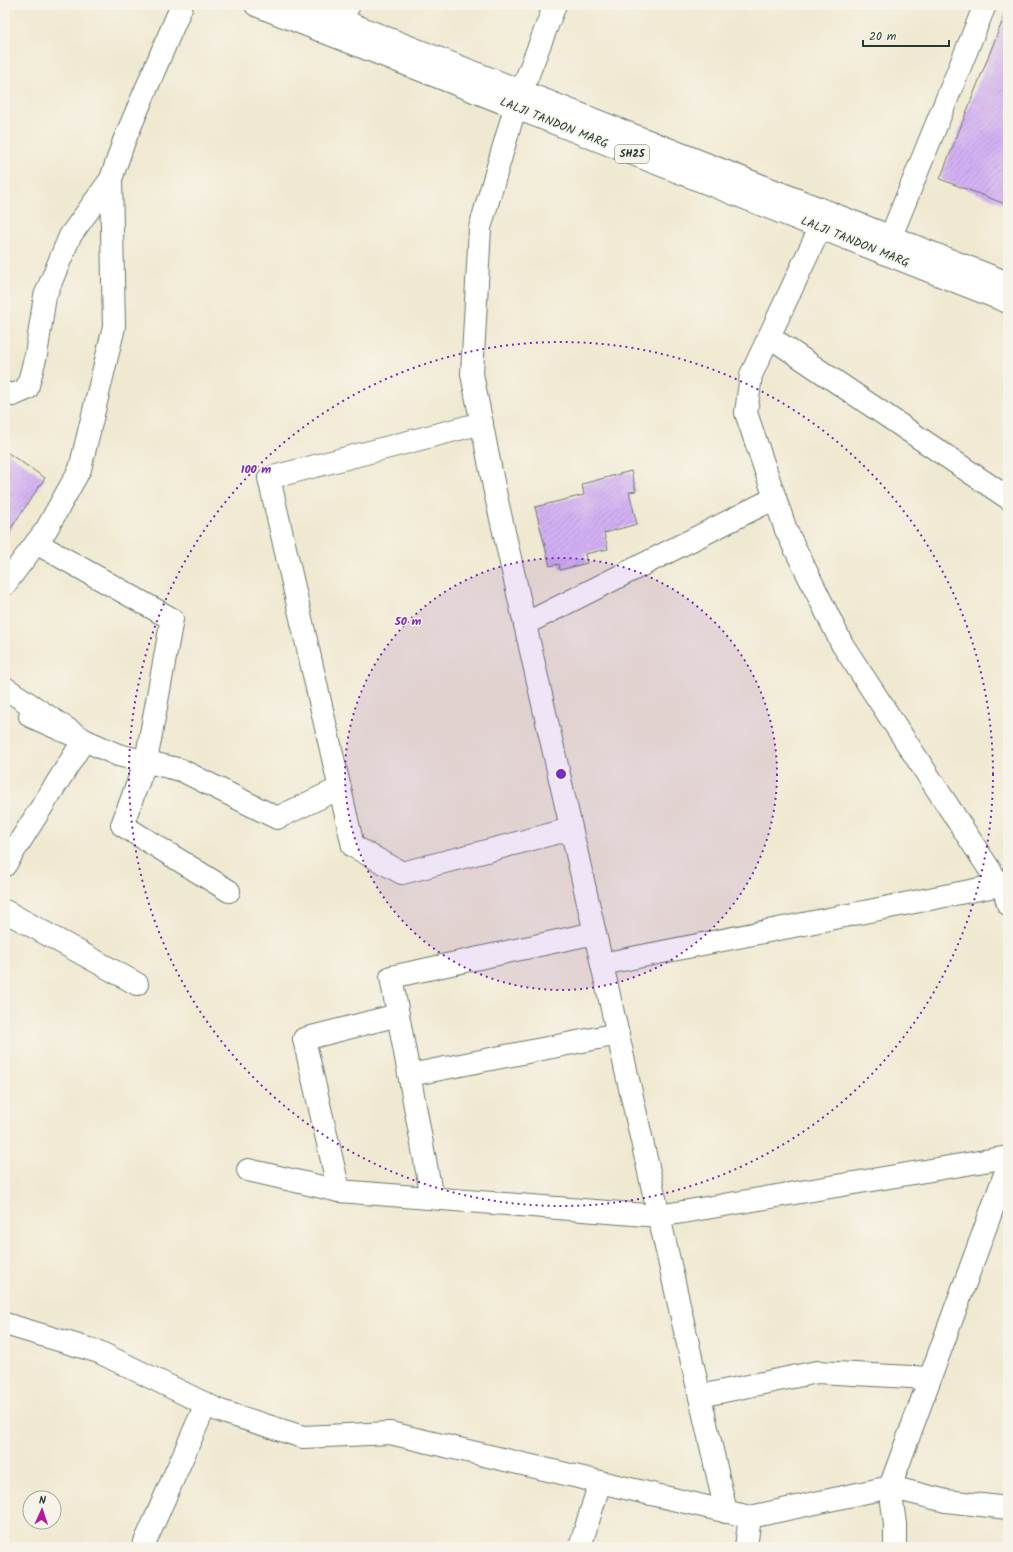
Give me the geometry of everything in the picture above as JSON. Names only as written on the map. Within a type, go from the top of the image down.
[{"type":"street","points":[[5,584],[46,530],[80,469],[114,327],[112,179],[124,141],[182,5]]},
{"type":"street","name":"LALJI TANDON MARG","points":[[256,5],[341,20]]},
{"type":"street","name":"LALJI TANDON MARG","points":[[303,5],[341,20],[519,99],[825,220],[1008,302]]},
{"type":"street","points":[[555,5],[519,99],[480,228],[472,374],[495,492],[726,1512]]},
{"type":"street","points":[[890,236],[985,5]]},
{"type":"street","points":[[5,393],[13,395],[27,389],[36,355],[45,296],[70,236],[112,179]]},
{"type":"street","points":[[602,964],[1004,895],[842,644],[786,530],[746,413],[751,375],[825,220]]},
{"type":"street","name":"LALJI TANDON MARG","points":[[825,220],[890,236],[1008,283]]},
{"type":"street","points":[[770,337],[1008,498]]},
{"type":"street","points":[[482,423],[269,478],[353,846],[402,873],[571,829]]},
{"type":"street","points":[[525,624],[775,498]]},
{"type":"street","points":[[36,543],[172,619],[146,761],[122,825],[229,890]]},
{"type":"street","points":[[5,688],[84,740]]},
{"type":"street","points":[[30,716],[118,755],[181,770],[277,818],[340,788]]},
{"type":"street","points":[[5,865],[84,740]]},
{"type":"street","points":[[5,912],[137,984]]},
{"type":"street","points":[[432,1198],[391,977],[595,933]]},
{"type":"street","points":[[338,1191],[304,1039],[398,1016]]},
{"type":"street","points":[[410,1075],[618,1034]]},
{"type":"street","points":[[248,1170],[338,1191],[659,1216],[1008,1157]]},
{"type":"street","points":[[895,1547],[895,1524],[890,1487],[1008,1166]]},
{"type":"street","points":[[5,1324],[99,1352],[220,1411],[303,1437],[390,1433],[750,1517],[890,1487],[946,1501],[1008,1508]]},
{"type":"street","points":[[700,1396],[817,1372],[930,1378]]},
{"type":"street","points":[[143,1547],[206,1404]]},
{"type":"street","points":[[580,1547],[600,1482]]},
{"type":"street","points":[[746,1547],[750,1517]]},
{"type":"building","points":[[1008,7],[1008,205],[940,179]]},
{"type":"building","points":[[5,451],[45,478],[5,537]]},
{"type":"building","points":[[631,471],[636,491],[629,492],[637,524],[604,533],[608,549],[585,554],[587,563],[560,570],[559,564],[550,566],[535,507],[584,495],[582,484]]}]
